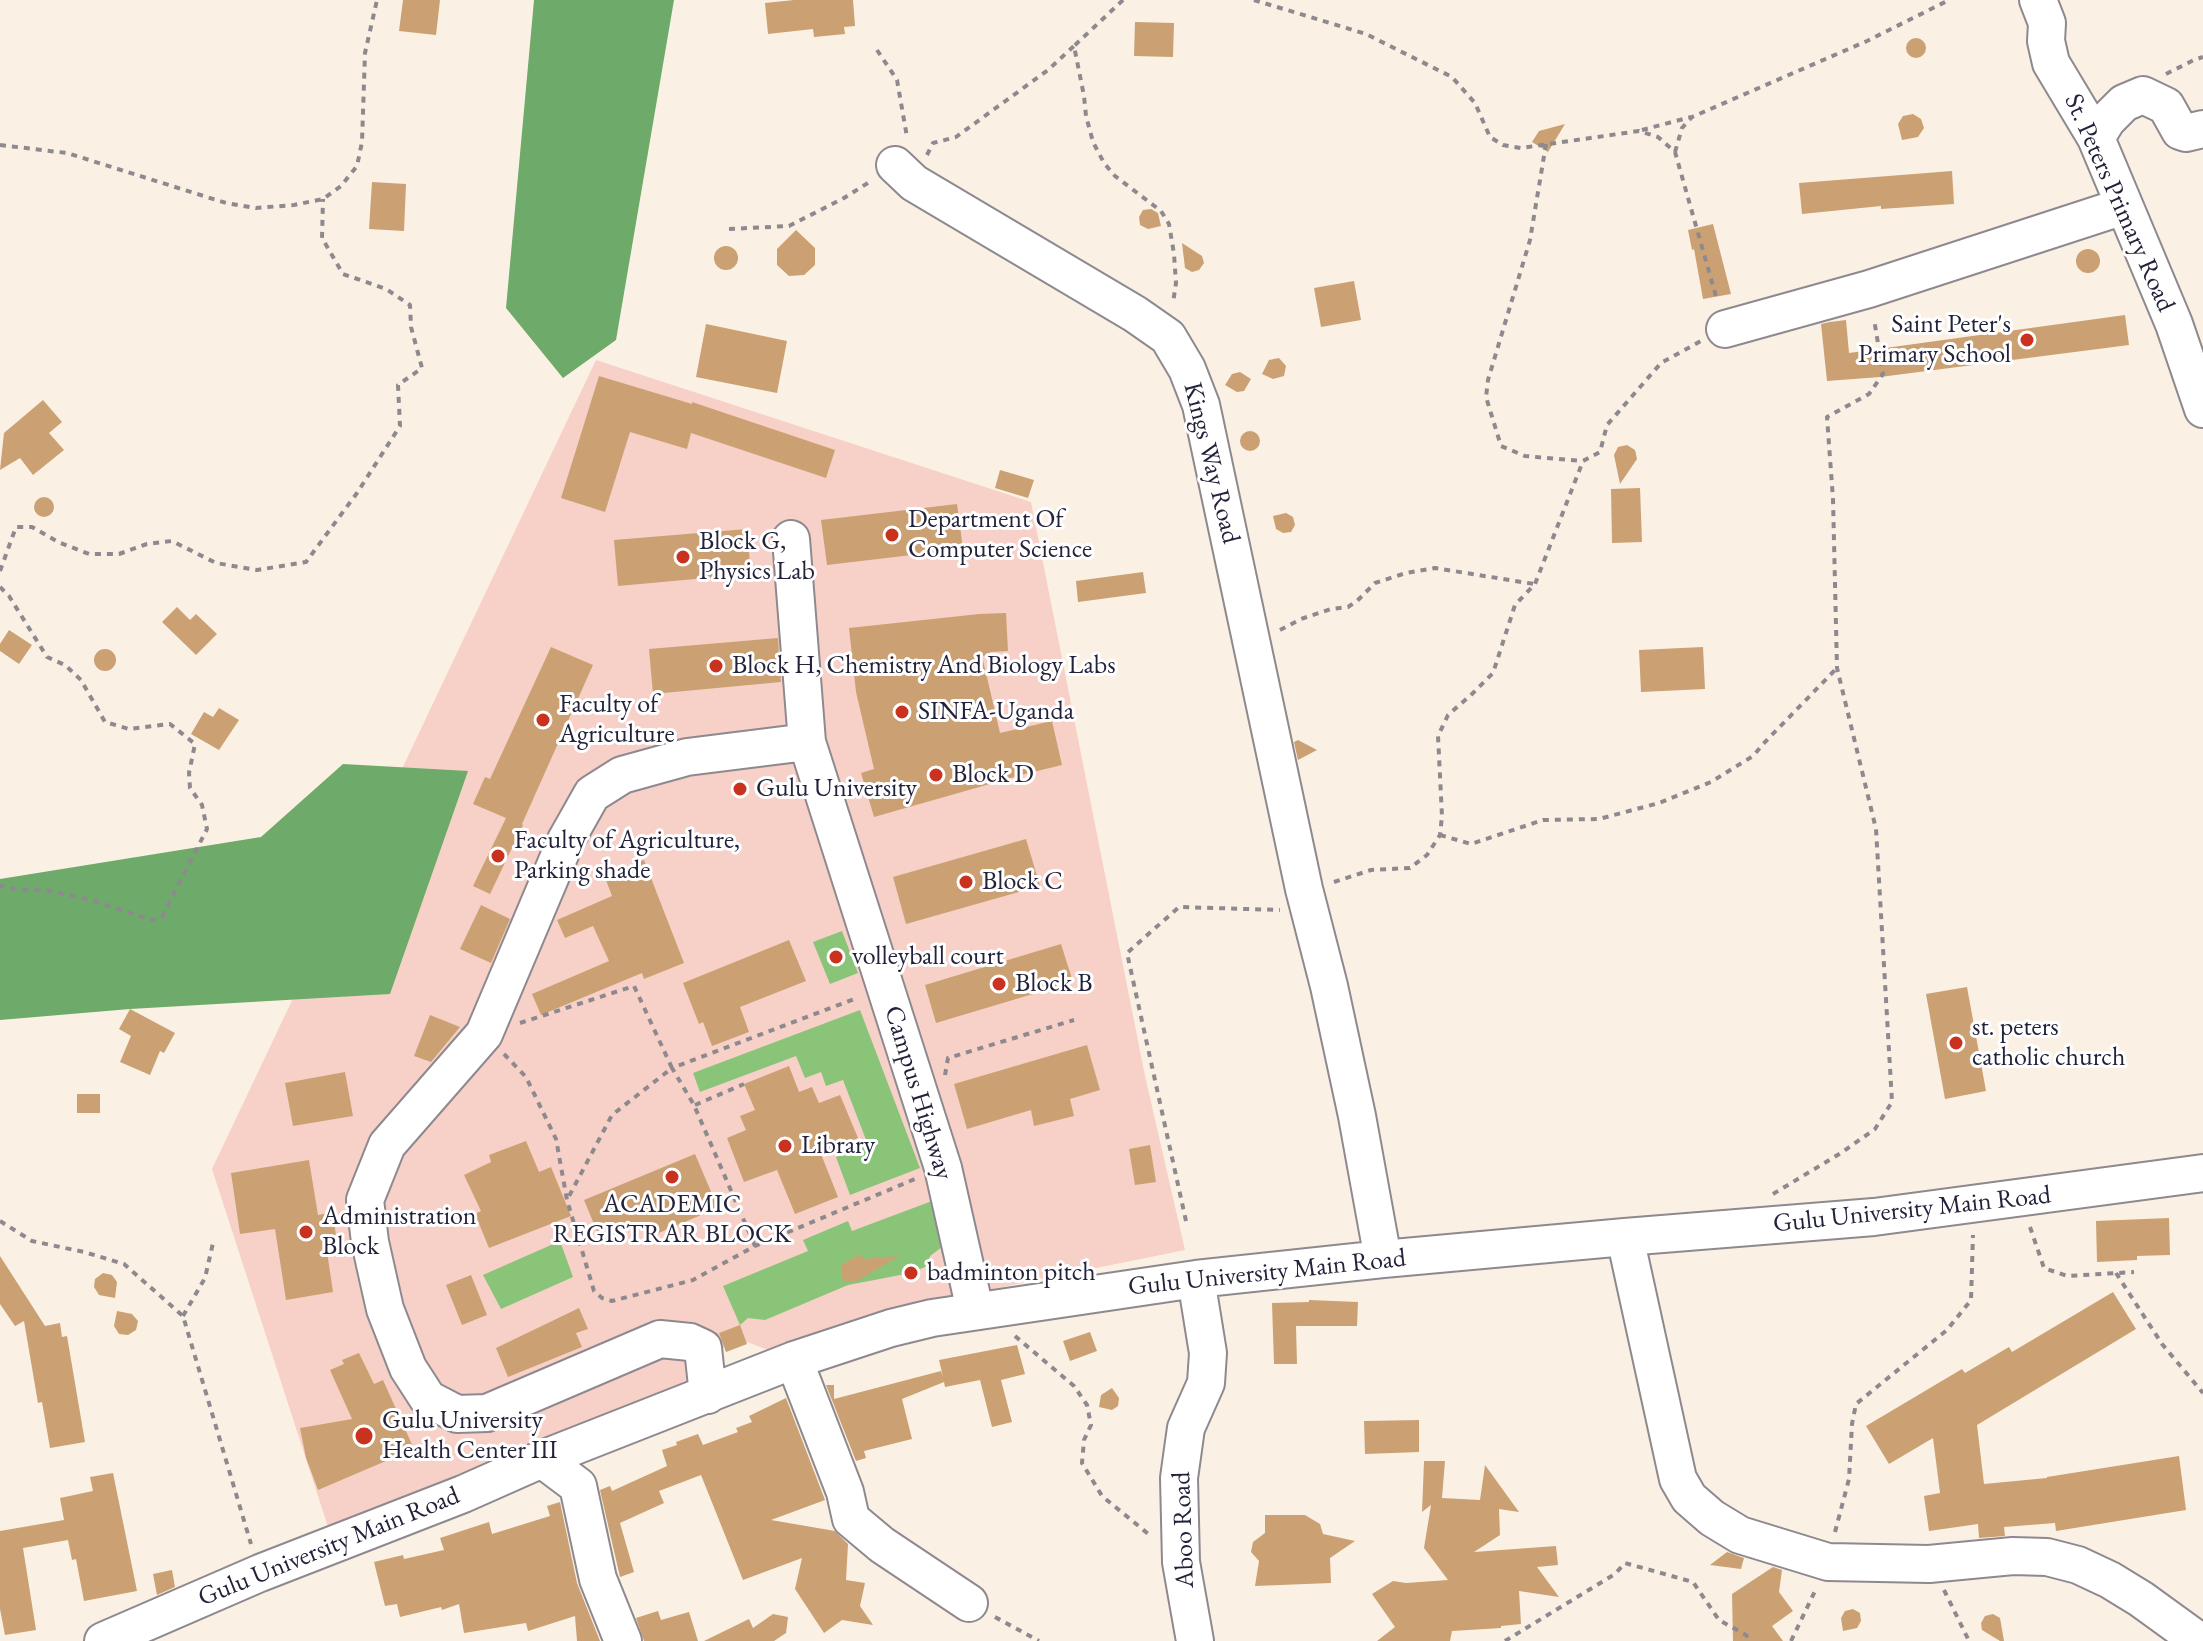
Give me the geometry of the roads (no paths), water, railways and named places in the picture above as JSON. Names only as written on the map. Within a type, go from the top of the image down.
[{"type":"street","name":"St. Peters Primary Road","points":[[2038,0],[2047,23],[2046,41],[2051,63],[2096,138],[2174,324],[2203,409]]},
{"type":"street","points":[[2096,138],[2107,120],[2124,103],[2143,95],[2166,106],[2180,131],[2186,133],[2203,129]]},
{"type":"street","name":"Kings Way Road","points":[[905,174],[1135,314],[1168,337],[1187,369],[1201,405],[1357,1116],[1383,1259]]},
{"type":"street","points":[[1725,329],[1869,289],[2124,206]]},
{"type":"street","name":"Campus Highway","points":[[791,539],[807,742],[943,1168],[975,1310]]},
{"type":"street","points":[[708,1395],[703,1348],[690,1342],[660,1339],[487,1413],[457,1414],[428,1399],[408,1368],[385,1309],[370,1242],[365,1200],[387,1145],[484,1034],[566,840],[592,794],[622,775],[687,757],[807,742]]},
{"type":"street","name":"Gulu University Main Road","points":[[103,1641],[260,1573],[794,1360],[932,1318],[1196,1279],[1383,1259],[1874,1217],[2203,1173]]},
{"type":"street","points":[[1625,1237],[1678,1479],[1689,1498],[1712,1518],[1740,1535],[1828,1562],[1929,1564],[2013,1556],[2047,1557],[2078,1565],[2110,1580],[2199,1641]]},
{"type":"street","name":"Aboo Road","points":[[1195,1641],[1181,1562],[1179,1478],[1186,1428],[1206,1383],[1208,1353],[1196,1279]]},
{"type":"street","points":[[794,1360],[845,1492],[851,1519],[882,1545],[969,1603]]},
{"type":"street","points":[[542,1459],[578,1486],[598,1579],[623,1641]]},
{"type":"place","name":"Saint Peter's Primary School","points":[[2027,340]]},
{"type":"place","name":"Department Of Computer Science","points":[[892,535]]},
{"type":"place","name":"Block G, Physics Lab","points":[[683,557]]},
{"type":"place","name":"Block H, Chemistry And Biology Labs","points":[[716,666]]},
{"type":"place","name":"SINFA-Uganda","points":[[902,712]]},
{"type":"place","name":"Faculty of Agriculture","points":[[543,720]]},
{"type":"place","name":"Block D","points":[[936,775]]},
{"type":"place","name":"Gulu University","points":[[740,789]]},
{"type":"place","name":"Faculty of Agriculture, Parking shade","points":[[498,856]]},
{"type":"place","name":"Block C","points":[[966,882]]},
{"type":"place","name":"volleyball court","points":[[836,957]]},
{"type":"place","name":"Block B","points":[[999,984]]},
{"type":"place","name":"st. peters catholic church","points":[[1956,1043]]},
{"type":"place","name":"Library","points":[[785,1146]]},
{"type":"place","name":"ACADEMIC REGISTRAR BLOCK","points":[[672,1177]]},
{"type":"place","name":"Administration Block","points":[[306,1232]]},
{"type":"place","name":"badminton pitch","points":[[911,1273]]},
{"type":"place","name":"Gulu University Health Center III","points":[[364,1436]]}]
